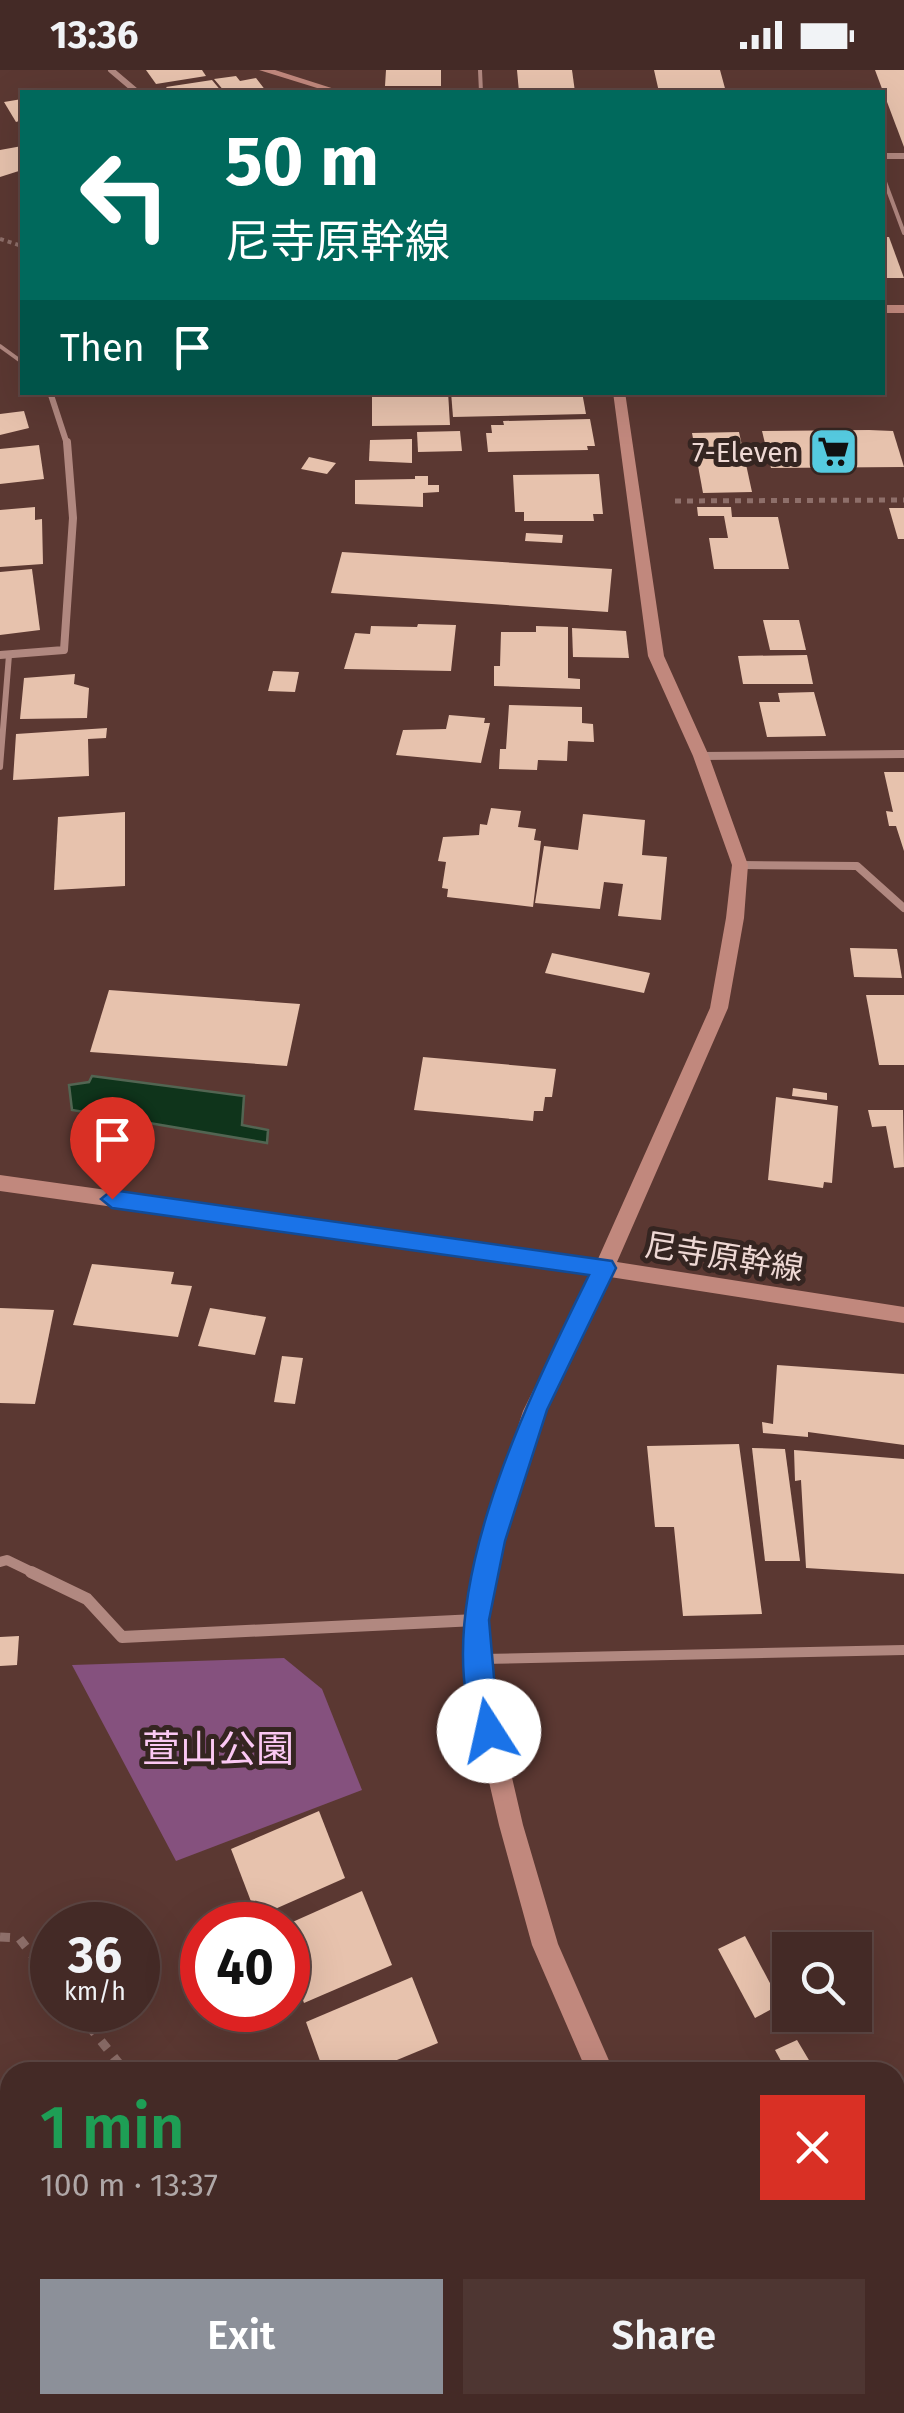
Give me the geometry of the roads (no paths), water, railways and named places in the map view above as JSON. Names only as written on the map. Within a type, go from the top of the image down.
[{"type":"street","points":[[111,70],[135,90]]},
{"type":"street","points":[[264,70],[332,90]]},
{"type":"street","points":[[4,655],[64,650],[72,500],[68,436],[51,395]]},
{"type":"street","points":[[596,2062],[545,1945],[506,1807],[482,1700],[476,1620],[492,1541],[534,1410],[604,1268],[719,1008],[740,864],[701,756],[656,656],[619,395]]},
{"type":"street","points":[[701,756],[904,754]]},
{"type":"street","points":[[740,864],[857,866],[904,908]]},
{"type":"street","name":"尼寺原幹線","points":[[0,1183],[604,1268],[904,1315]]},
{"type":"street","points":[[0,1562],[6,1560],[87,1600],[122,1637],[476,1620]]},
{"type":"lane","points":[[885,182],[904,233]]},
{"type":"lane","points":[[0,346],[4,354]]},
{"type":"lane","points":[[0,766],[4,655]]},
{"type":"lane","points":[[478,1659],[904,1650]]},
{"type":"place","name":"7-Eleven","points":[[834,452]]},
{"type":"park label","name":"萱山公園","points":[[218,1749]]}]
